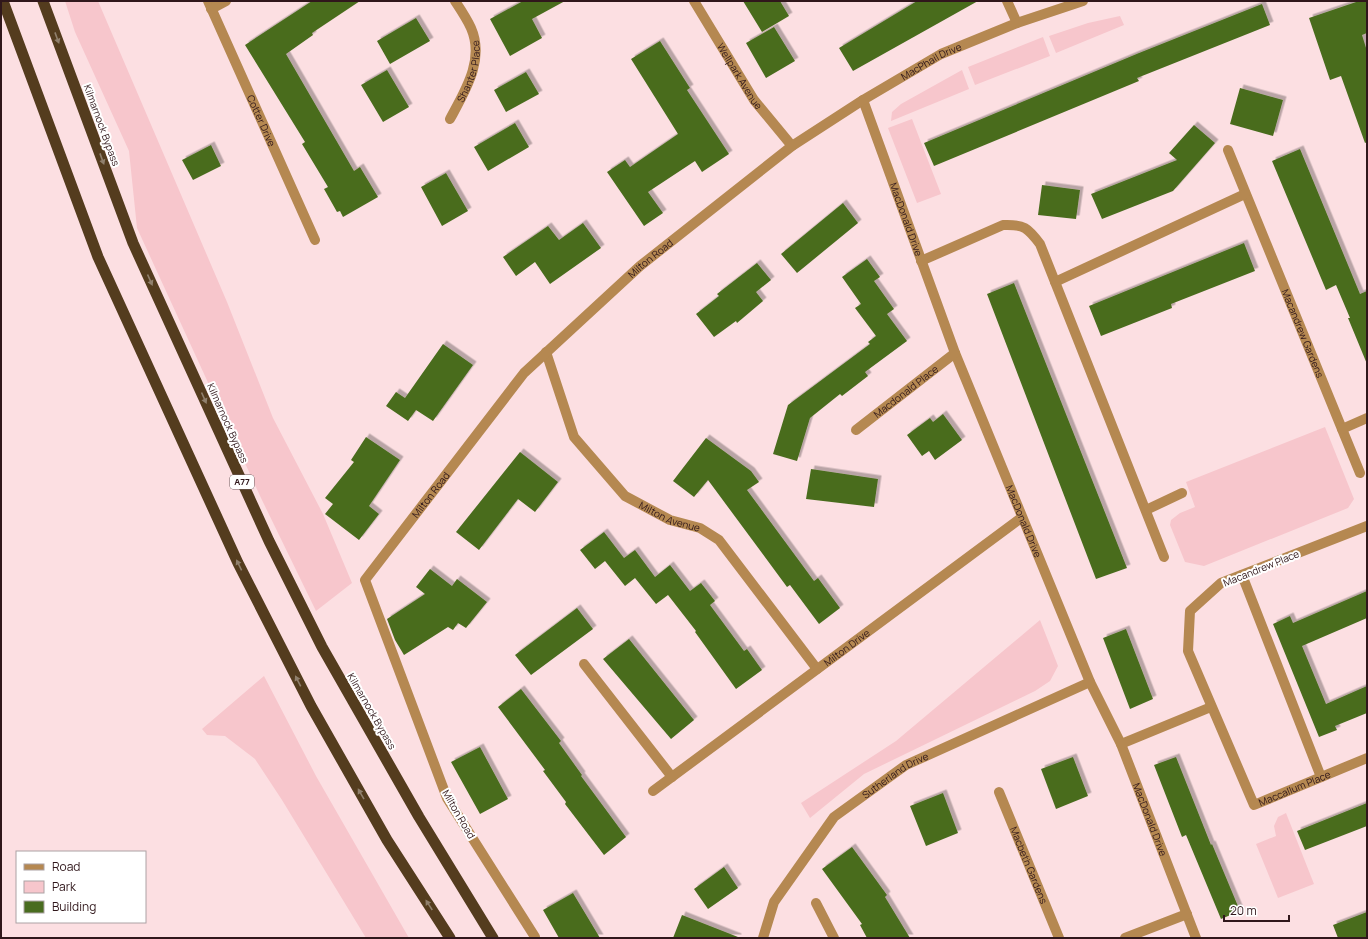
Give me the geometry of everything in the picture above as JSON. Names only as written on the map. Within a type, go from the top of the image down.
[{"type":"highway","points":[[3,1],[98,257],[238,563],[311,706],[387,840],[450,938]]},
{"type":"highway","name":"Kilmarnock Bypass","points":[[43,1],[133,243],[269,541],[326,654],[419,817],[493,938]]},
{"type":"street","points":[[209,5],[226,1]]},
{"type":"street","name":"Shanter Place","points":[[450,119],[467,88],[477,54],[472,28],[456,1]]},
{"type":"street","name":"Wellpark Avenue","points":[[694,1],[754,100],[792,146]]},
{"type":"street","points":[[1007,1],[1017,24]]},
{"type":"street","name":"MacPhail Drive","points":[[792,146],[864,100],[941,54],[1017,24],[1083,1]]},
{"type":"street","name":"Cotter Drive","points":[[209,5],[315,240]]},
{"type":"street","name":"MacDonald Drive","points":[[864,100],[921,261],[956,353],[1090,682],[1121,744],[1196,938]]},
{"type":"street","name":"Milton Road","points":[[535,937],[447,798],[365,580],[524,373],[640,266],[792,146]]},
{"type":"street","name":"Macandrew Gardens","points":[[1228,150],[1360,473]]},
{"type":"street","points":[[1055,282],[1245,194]]},
{"type":"street","points":[[921,261],[1003,226],[1014,225],[1025,227],[1036,239],[1055,282],[1164,557]]},
{"type":"street","name":"Milton Avenue","points":[[546,352],[574,437],[626,496],[670,520],[700,528],[719,540],[817,669]]},
{"type":"street","name":"Macdonald Place","points":[[856,430],[956,353]]},
{"type":"street","points":[[1342,429],[1367,418]]},
{"type":"street","points":[[1146,510],[1182,494]]},
{"type":"street","name":"Milton Drive","points":[[653,791],[1022,518]]},
{"type":"street","name":"Macandrew Place","points":[[1211,707],[1188,651],[1190,612],[1221,583],[1367,526]]},
{"type":"street","points":[[1242,575],[1321,777]]},
{"type":"street","points":[[584,664],[672,777]]},
{"type":"street","name":"Sutherland Drive","points":[[763,938],[774,902],[834,818],[906,765],[1090,682]]},
{"type":"street","points":[[1121,744],[1211,707]]},
{"type":"street","name":"Maccallum Place","points":[[1211,707],[1254,805],[1367,758]]},
{"type":"street","name":"Macbeth Gardens","points":[[999,792],[1059,938]]},
{"type":"street","points":[[816,903],[834,938]]},
{"type":"street","points":[[1125,938],[1186,914]]},
{"type":"green space","points":[[65,1],[98,1],[227,302],[273,418],[323,514],[352,583],[316,611],[261,498],[137,228],[129,151],[75,32]]},
{"type":"green space","points":[[1120,16],[1124,25],[1056,53],[1049,36],[1088,23]]},
{"type":"green space","points":[[1043,37],[1050,56],[975,85],[968,67]]},
{"type":"green space","points":[[962,70],[969,89],[891,121],[892,112],[901,104]]},
{"type":"green space","points":[[912,119],[941,194],[917,203],[888,128]]},
{"type":"green space","points":[[1325,427],[1354,499],[1348,508],[1204,566],[1185,562],[1170,525],[1171,520],[1180,513],[1195,507],[1186,482]]},
{"type":"green space","points":[[1040,620],[1058,666],[1050,681],[1035,691],[864,774],[810,818],[801,803],[896,741]]},
{"type":"green space","points":[[264,676],[316,776],[409,938],[366,938],[282,800],[255,759],[225,736],[207,735],[202,729]]},
{"type":"green space","points":[[1286,813],[1314,884],[1278,898],[1256,844],[1276,836],[1274,826],[1278,817]]},
{"type":"building","points":[[312,1],[360,1],[312,33],[313,35],[286,54],[354,171],[360,167],[378,197],[343,217],[340,211],[337,212],[324,189],[328,187],[302,144],[305,142],[245,45]]},
{"type":"building","points":[[523,1],[565,1],[532,19],[542,38],[510,56],[490,19]]},
{"type":"building","points":[[743,1],[780,1],[789,16],[762,32]]},
{"type":"building","points":[[917,1],[978,1],[853,71],[839,48]]},
{"type":"building","points":[[1359,1],[1367,1],[1367,33],[1362,35],[1367,51],[1367,142],[1365,143],[1341,76],[1330,80],[1309,18]]},
{"type":"building","points":[[1262,4],[1270,25],[1137,78],[1139,81],[934,166],[924,143],[1139,53]]},
{"type":"building","points":[[416,18],[430,41],[390,64],[377,41]]},
{"type":"building","points":[[774,27],[795,61],[766,78],[746,43]]},
{"type":"building","points":[[660,41],[690,88],[687,90],[729,154],[702,172],[695,161],[648,192],[663,213],[644,226],[607,172],[625,160],[630,167],[678,134],[631,59]]},
{"type":"building","points":[[387,70],[409,107],[383,122],[361,85]]},
{"type":"building","points":[[526,72],[539,94],[506,112],[494,90]]},
{"type":"building","points":[[1240,88],[1283,100],[1273,136],[1230,124]]},
{"type":"building","points":[[515,123],[529,147],[488,171],[474,147]]},
{"type":"building","points":[[1194,125],[1215,143],[1173,191],[1102,219],[1091,194],[1177,160],[1169,153]]},
{"type":"building","points":[[211,145],[221,166],[193,180],[182,160]]},
{"type":"building","points":[[1300,149],[1360,294],[1367,291],[1367,364],[1336,285],[1326,290],[1272,161]]},
{"type":"building","points":[[446,173],[468,211],[442,226],[421,187]]},
{"type":"building","points":[[1042,185],[1080,190],[1076,219],[1038,215]]},
{"type":"building","points":[[843,203],[858,223],[797,273],[781,254]]},
{"type":"building","points":[[583,223],[601,248],[550,284],[535,262],[516,276],[503,257],[548,226],[559,240]]},
{"type":"building","points":[[1244,243],[1255,271],[1171,304],[1172,308],[1101,336],[1089,306]]},
{"type":"building","points":[[867,259],[880,277],[874,281],[894,309],[887,314],[907,341],[865,372],[868,376],[842,396],[840,394],[810,418],[797,461],[773,454],[788,405],[870,344],[868,342],[876,336],[855,308],[861,304],[842,277]]},
{"type":"building","points":[[757,263],[771,280],[756,292],[763,301],[737,323],[736,321],[714,337],[696,314],[719,296],[717,294]]},
{"type":"building","points":[[1014,283],[1127,568],[1096,579],[987,294]]},
{"type":"building","points":[[443,344],[473,365],[433,421],[416,410],[408,421],[386,406],[396,392],[405,398]]},
{"type":"building","points":[[943,414],[962,440],[935,460],[929,451],[922,456],[907,435],[930,418],[933,422]]},
{"type":"building","points":[[366,437],[400,460],[369,506],[379,514],[359,540],[325,514],[333,504],[325,498],[354,462],[351,460]]},
{"type":"building","points":[[706,438],[751,471],[759,482],[747,490],[814,581],[818,578],[840,608],[819,624],[790,585],[787,587],[708,480],[694,497],[673,481]]},
{"type":"building","points":[[520,452],[558,482],[535,512],[518,499],[479,550],[456,532]]},
{"type":"building","points":[[811,469],[878,479],[874,507],[806,499]]},
{"type":"building","points":[[604,532],[624,558],[635,550],[655,577],[670,565],[690,591],[701,583],[715,601],[710,605],[744,651],[747,649],[762,670],[736,689],[695,632],[696,631],[668,595],[656,604],[635,578],[625,586],[605,561],[595,569],[580,550]]},
{"type":"building","points":[[430,569],[452,586],[457,579],[487,602],[466,628],[458,623],[453,630],[448,627],[404,655],[395,640],[387,619],[425,594],[416,587]]},
{"type":"building","points":[[1367,591],[1367,618],[1302,646],[1326,704],[1367,686],[1367,713],[1335,726],[1337,730],[1319,737],[1273,624],[1290,616],[1293,623]]},
{"type":"building","points":[[577,608],[593,629],[531,675],[515,655]]},
{"type":"building","points":[[1126,629],[1153,699],[1130,709],[1103,638]]},
{"type":"building","points":[[629,639],[694,720],[671,739],[603,659]]},
{"type":"building","points":[[521,689],[561,741],[559,743],[582,775],[581,776],[626,837],[604,855],[565,804],[566,802],[543,771],[545,770],[498,707]]},
{"type":"building","points":[[480,747],[508,799],[480,814],[451,762]]},
{"type":"building","points":[[1073,757],[1088,796],[1056,809],[1041,769]]},
{"type":"building","points":[[1176,757],[1211,845],[1212,844],[1240,911],[1221,919],[1186,835],[1182,837],[1154,765]]},
{"type":"building","points":[[943,793],[958,833],[926,846],[910,806]]},
{"type":"building","points":[[1367,803],[1367,826],[1305,850],[1297,831]]},
{"type":"building","points":[[852,847],[887,895],[885,897],[910,938],[867,938],[860,925],[862,924],[822,869]]},
{"type":"building","points":[[724,867],[738,888],[708,909],[694,889]]},
{"type":"building","points":[[573,893],[600,938],[559,938],[543,910]]},
{"type":"building","points":[[1367,912],[1367,938],[1338,938],[1333,925]]},
{"type":"building","points":[[682,915],[738,937],[738,938],[673,938]]}]
